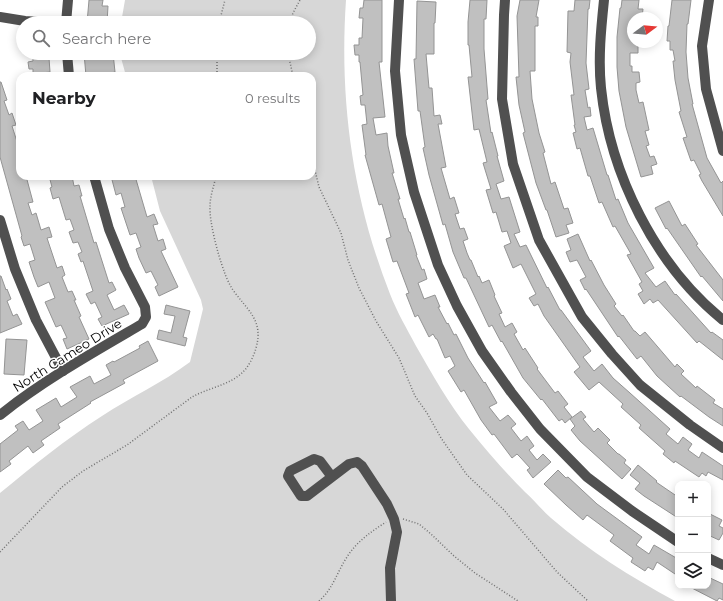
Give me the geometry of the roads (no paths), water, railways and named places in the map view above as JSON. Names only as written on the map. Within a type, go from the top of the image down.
[{"type":"street","points":[[67,16],[68,0]]},
{"type":"street","points":[[399,0],[395,71],[401,135],[416,199],[438,265],[458,306],[482,351],[540,429],[587,477],[632,512],[675,540]]},
{"type":"street","points":[[505,0],[502,99],[512,164],[540,240],[582,317],[612,354],[646,389],[690,425],[723,448]]},
{"type":"street","points":[[604,0],[600,38],[601,87],[608,133],[620,170],[636,210],[681,279],[714,313],[723,320]]},
{"type":"street","points":[[709,0],[702,46],[706,89],[723,151]]},
{"type":"street","points":[[0,17],[16,20]]},
{"type":"street","points":[[68,60],[69,72]]},
{"type":"street","name":"North Cameo Drive","points":[[0,415],[21,398],[63,370],[142,324],[146,317],[145,307],[125,268],[109,228],[95,180]]},
{"type":"street","points":[[0,220],[15,269],[33,313],[63,370]]},
{"type":"street","points":[[332,477],[349,464],[357,462],[362,466],[387,504],[394,519],[397,532],[390,568],[391,601]]},
{"type":"street","points":[[711,559],[723,565]]}]
